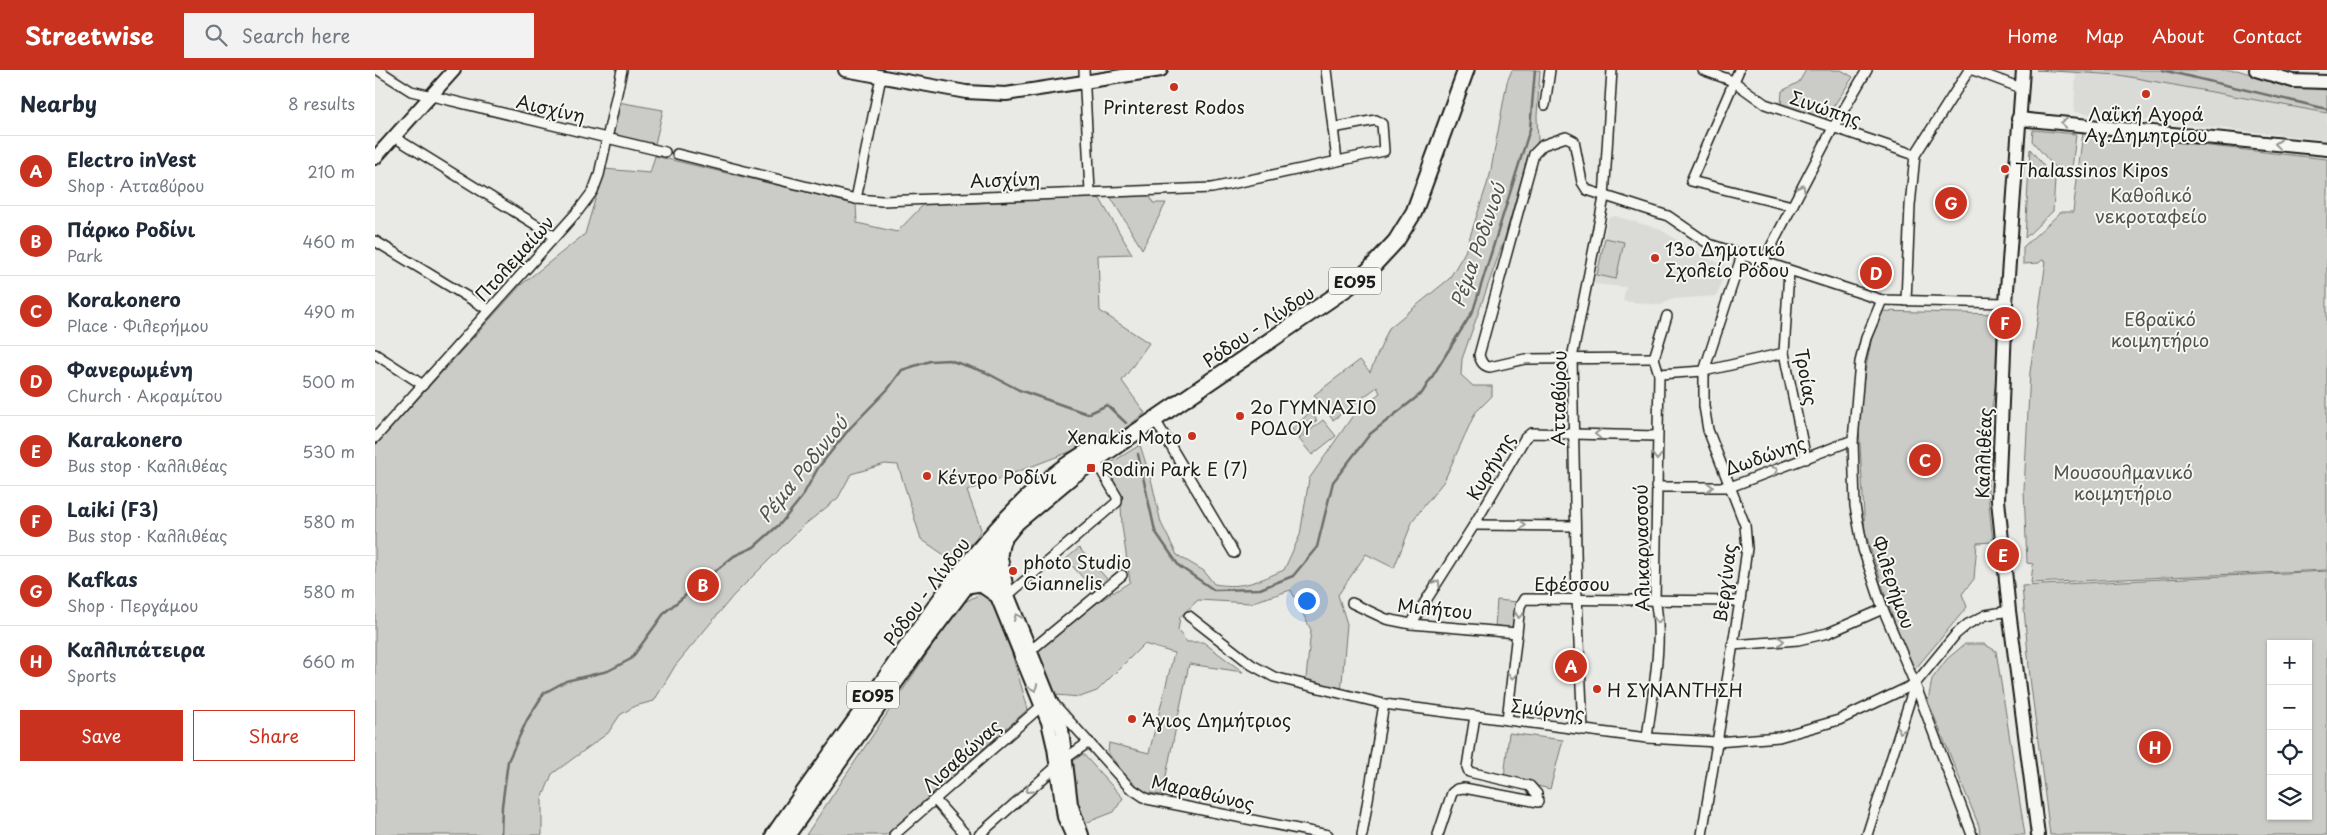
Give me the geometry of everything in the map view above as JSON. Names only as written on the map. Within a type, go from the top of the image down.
[{"type":"main road","points":[[375,158],[453,70]]},
{"type":"main road","points":[[845,70],[932,87],[986,94],[1021,93],[1084,76],[1161,70]]},
{"type":"main road","name":"Ρόδου - Λίνδου","points":[[774,835],[911,641],[980,561],[1030,510],[1095,460],[1351,285],[1383,256],[1396,241],[1414,212],[1466,70]]},
{"type":"main road","name":"Καλλιθέας","points":[[2023,70],[2021,88],[2023,119],[2005,303],[1998,500],[2009,611],[2038,835]]},
{"type":"main road","points":[[2264,71],[2305,82],[2327,82]]},
{"type":"main road","points":[[2023,119],[2327,149]]},
{"type":"main road","name":"Ρόδου - Λίνδου","points":[[787,835],[920,647],[967,585],[1009,515],[1058,473],[1098,446],[1155,418]]},
{"type":"main road","points":[[1002,540],[999,555],[1003,592],[1048,708],[1061,729],[1064,817],[1072,835]]},
{"type":"main road","points":[[980,561],[1003,592],[1030,651],[1048,708]]},
{"type":"main road","points":[[967,585],[980,583],[1003,592]]},
{"type":"main road","points":[[1061,762],[1071,804],[1082,835]]},
{"type":"street","name":"Αισχίνη","points":[[378,70],[411,91],[665,152]]},
{"type":"street","name":"Πτολεμαίων","points":[[375,438],[578,211],[593,191],[609,138],[622,70]]},
{"type":"street","points":[[1326,70],[1337,161]]},
{"type":"street","points":[[1545,105],[1550,70]]},
{"type":"street","name":"Ατταβύρου","points":[[1583,730],[1577,598],[1572,358],[1604,198],[1612,70]]},
{"type":"street","name":"Σινώπης","points":[[1703,70],[1733,81],[1765,104],[1915,156]]},
{"type":"street","points":[[1739,70],[1691,181],[1792,206]]},
{"type":"street","points":[[1763,262],[1833,128],[1867,70]]},
{"type":"street","points":[[1906,301],[1910,206],[1915,156],[1969,70]]},
{"type":"street","points":[[1973,70],[2021,88]]},
{"type":"street","points":[[1084,76],[1090,192]]},
{"type":"street","points":[[856,199],[881,77]]},
{"type":"street","name":"Αισχίνη","points":[[677,154],[856,199],[891,200],[1212,188],[1384,151],[1382,124],[1376,120],[1333,128]]},
{"type":"street","points":[[394,137],[554,236]]},
{"type":"street","points":[[1667,316],[1654,358],[1525,360],[1490,367],[1485,366],[1479,354],[1534,154],[1543,145],[1566,137],[1574,141],[1582,182],[1587,190],[1604,198],[1668,216],[1709,244],[1742,256],[1882,300],[2005,303]]},
{"type":"street","points":[[375,241],[489,310]]},
{"type":"street","name":"Βεργίνας","points":[[1702,835],[1747,548],[1745,525],[1708,430],[1704,406],[1705,371],[1742,256]]},
{"type":"street","name":"Τροίας","points":[[1789,271],[1784,353],[1806,459]]},
{"type":"street","name":"Φιλερήμου","points":[[1882,300],[1866,338],[1860,362],[1853,440],[1855,506],[1863,549],[1883,609],[1915,684],[1972,835]]},
{"type":"street","points":[[1659,374],[1705,371],[1784,353]]},
{"type":"street","points":[[375,354],[423,385]]},
{"type":"street","name":"Αλικαρνασσού","points":[[1647,738],[1657,648],[1658,611],[1655,600],[1659,374],[1654,358]]},
{"type":"street","points":[[1155,418],[1234,553]]},
{"type":"street","name":"Κυρήνης","points":[[1411,624],[1474,525],[1525,438],[1531,433],[1657,436]]},
{"type":"street","name":"Δωδώνης","points":[[1656,487],[1730,487],[1853,440]]},
{"type":"street","points":[[1003,592],[1117,502],[1117,497],[1095,460]]},
{"type":"street","points":[[1474,525],[1575,526]]},
{"type":"street","points":[[1030,651],[1122,575]]},
{"type":"street","name":"Εφέσσου","points":[[1517,633],[1520,606],[1524,599],[1740,601]]},
{"type":"street","name":"Μιλήτου","points":[[1353,603],[1386,619],[1411,624],[1517,633]]},
{"type":"street","points":[[1732,645],[1798,640],[1827,633],[1883,609]]},
{"type":"street","points":[[1867,835],[1915,684],[1956,634],[1968,624],[1986,614],[2009,611]]},
{"type":"street","name":"Σμύρνης","points":[[1189,616],[1251,665],[1274,677],[1384,704],[1647,738],[1717,742],[1779,737],[1839,720],[1915,684]]},
{"type":"street","points":[[1507,720],[1517,633]]},
{"type":"street","points":[[1362,835],[1384,704]]},
{"type":"street","name":"Μαραθώνος","points":[[1048,708],[1089,742],[1129,787],[1147,799],[1328,835]]},
{"type":"street","name":"Λισαβώνας","points":[[894,835],[1048,708]]},
{"type":"street","points":[[1438,835],[1452,793],[1457,788],[1539,802],[1537,794],[1530,786],[1469,772],[1467,767],[1475,716]]},
{"type":"street","points":[[979,835],[1061,762],[1089,742]]},
{"type":"street","points":[[935,800],[966,835]]},
{"type":"shaded area","name":"Λαΐκή Αγορά Αγ.Δημητρίου","points":[[2076,73],[2119,75],[2327,113],[2327,140],[2074,112]]},
{"type":"shaded area","points":[[1615,216],[1659,229],[1706,258],[1726,266],[1717,296],[1672,299],[1661,305],[1623,301],[1626,287],[1594,284],[1608,218]]},
{"type":"green space","points":[[1512,70],[1540,70],[1537,116],[1538,141],[1527,159],[1505,237],[1462,359],[1461,375],[1473,386],[1492,386],[1492,396],[1475,413],[1444,481],[1413,520],[1394,568],[1366,554],[1338,595],[1347,624],[1341,694],[1305,688],[1311,630],[1291,590],[1250,603],[1198,600],[1180,617],[1178,631],[1187,642],[1203,642],[1243,672],[1189,664],[1162,795],[1138,791],[1108,753],[1109,743],[1149,753],[1174,653],[1144,644],[1097,691],[1080,697],[1056,695],[1034,643],[1130,582],[1121,505],[1101,469],[1140,445],[1152,483],[1161,523],[1177,555],[1204,571],[1214,584],[1242,585],[1258,581],[1284,570],[1300,535],[1309,479],[1356,411],[1380,393],[1377,387],[1333,420],[1314,395],[1360,360],[1370,372],[1389,328],[1449,279],[1465,252],[1490,175],[1507,82]]},
{"type":"green space","points":[[1806,70],[1841,70],[1853,77],[1823,122],[1781,106],[1782,91],[1799,82]]},
{"type":"green space","points":[[2036,70],[2237,70],[2289,86],[2327,90],[2327,113],[2119,75]]},
{"type":"green space","points":[[618,102],[663,110],[655,144],[611,135]]},
{"type":"green space","points":[[2033,130],[2076,134],[2071,178],[2063,177],[2032,141]]},
{"type":"green space","points":[[2083,132],[2327,159],[2327,570],[2031,583],[2033,564],[2027,563],[2024,490],[2030,372],[2046,261],[2042,260],[2039,263],[2023,264],[2023,247],[2061,212],[2073,212]]},
{"type":"green space","points":[[2030,149],[2055,180],[2053,211],[2025,238]]},
{"type":"green space","points":[[655,156],[856,204],[857,223],[897,232],[927,201],[959,204],[1094,197],[1100,199],[1132,254],[1098,255],[1100,311],[1149,343],[1122,381],[1145,413],[1119,433],[967,491],[981,529],[976,539],[953,561],[921,539],[898,465],[885,464],[851,474],[838,498],[803,526],[733,596],[675,666],[654,701],[635,706],[620,715],[608,733],[552,774],[542,799],[542,835],[375,835],[375,446],[522,284],[585,234],[604,169],[650,173]]},
{"type":"green space","points":[[1149,193],[1153,203],[1166,203],[1142,249],[1110,196]]},
{"type":"green space","points":[[1605,238],[1624,242],[1616,279],[1597,275]]},
{"type":"green space","points":[[1881,311],[1997,314],[1996,383],[1989,425],[1988,495],[1993,542],[1977,543],[1974,579],[1962,594],[1967,607],[1911,674],[1865,532],[1858,410],[1871,341]]},
{"type":"green space","points":[[1310,412],[1317,420],[1299,437],[1292,429]]},
{"type":"green space","points":[[1323,420],[1336,436],[1312,455],[1299,439]]},
{"type":"green space","points":[[1079,548],[1107,579],[1094,590],[1066,559]]},
{"type":"green space","points":[[2327,571],[2327,835],[2050,835],[2030,678],[2022,586]]},
{"type":"green space","points":[[980,594],[988,597],[998,606],[1028,709],[886,835],[806,835],[939,636],[963,603]]},
{"type":"green space","points":[[1497,600],[1517,602],[1513,629],[1495,627]]},
{"type":"green space","points":[[1965,644],[1984,644],[1996,651],[2025,835],[1980,835],[1979,826],[1928,701],[1932,679],[1947,659]]},
{"type":"green space","points":[[1509,733],[1563,740],[1550,789],[1504,778]]},
{"type":"green space","points":[[1083,754],[1123,798],[1114,812],[1080,825],[1069,764]]},
{"type":"waterway","name":"Ρέμα Ροδινιού","points":[[1138,454],[1155,531],[1179,566],[1214,590],[1260,589],[1293,576],[1317,547],[1333,482],[1370,434],[1422,393],[1473,311],[1530,129],[1535,70]]},
{"type":"waterway","name":"Ρέμα Ροδινιού","points":[[2162,70],[2327,109]]},
{"type":"waterway","name":"Ρέμα Ροδινιού","points":[[501,835],[502,806],[508,761],[527,720],[544,693],[566,681],[608,671],[631,659],[665,612],[734,556],[754,547],[781,523],[802,497],[818,468],[850,428],[888,389],[902,370],[930,361],[949,360],[985,372],[1019,390],[1088,414],[1107,405],[1126,423]]},
{"type":"place","name":"Printerest Rodos","points":[[1174,87]]},
{"type":"place","name":"Λαΐκή Αγορά Αγ.Δημητρίου","points":[[2146,94]]},
{"type":"place","name":"Thalassinos Kipos","points":[[2005,169]]},
{"type":"place","name":"Kafkas","points":[[1951,203]]},
{"type":"place","name":"13ο Δημοτικό Σχολείο Ρόδου","points":[[1655,258]]},
{"type":"place","name":"Φανερωμένη","points":[[1876,273]]},
{"type":"place","name":"Laiki (F3)","points":[[2005,323]]},
{"type":"place","name":"2ο ΓΥΜΝΑΣΙΟ ΡΟΔΟΥ","points":[[1240,416]]},
{"type":"place","name":"Xenakis Moto","points":[[1192,436]]},
{"type":"place","name":"Korakonero","points":[[1925,460]]},
{"type":"place","name":"Rodini Park E (7)","points":[[1091,468]]},
{"type":"place","name":"Κέντρο Ροδίνι","points":[[927,476]]},
{"type":"place","name":"Karakonero","points":[[2003,555]]},
{"type":"place","name":"photo Studio Giannelis","points":[[1013,571]]},
{"type":"place","name":"Πάρκο Ροδίνι","points":[[703,585]]},
{"type":"place","name":"Electro inVest","points":[[1571,666]]},
{"type":"place","name":"Η ΣΥΝΑΝΤΗΣΗ","points":[[1597,689]]},
{"type":"place","name":"Άγιος Δημήτριος","points":[[1132,719]]},
{"type":"place","name":"Καλλιπάτειρα","points":[[2155,747]]},
{"type":"park label","name":"Καθολικό νεκροταφείο","points":[[2151,204]]},
{"type":"park label","name":"Εβραϊκό κοιμητήριο","points":[[2160,328]]},
{"type":"park label","name":"Μουσουλμανικό κοιμητήριο","points":[[2123,481]]}]
